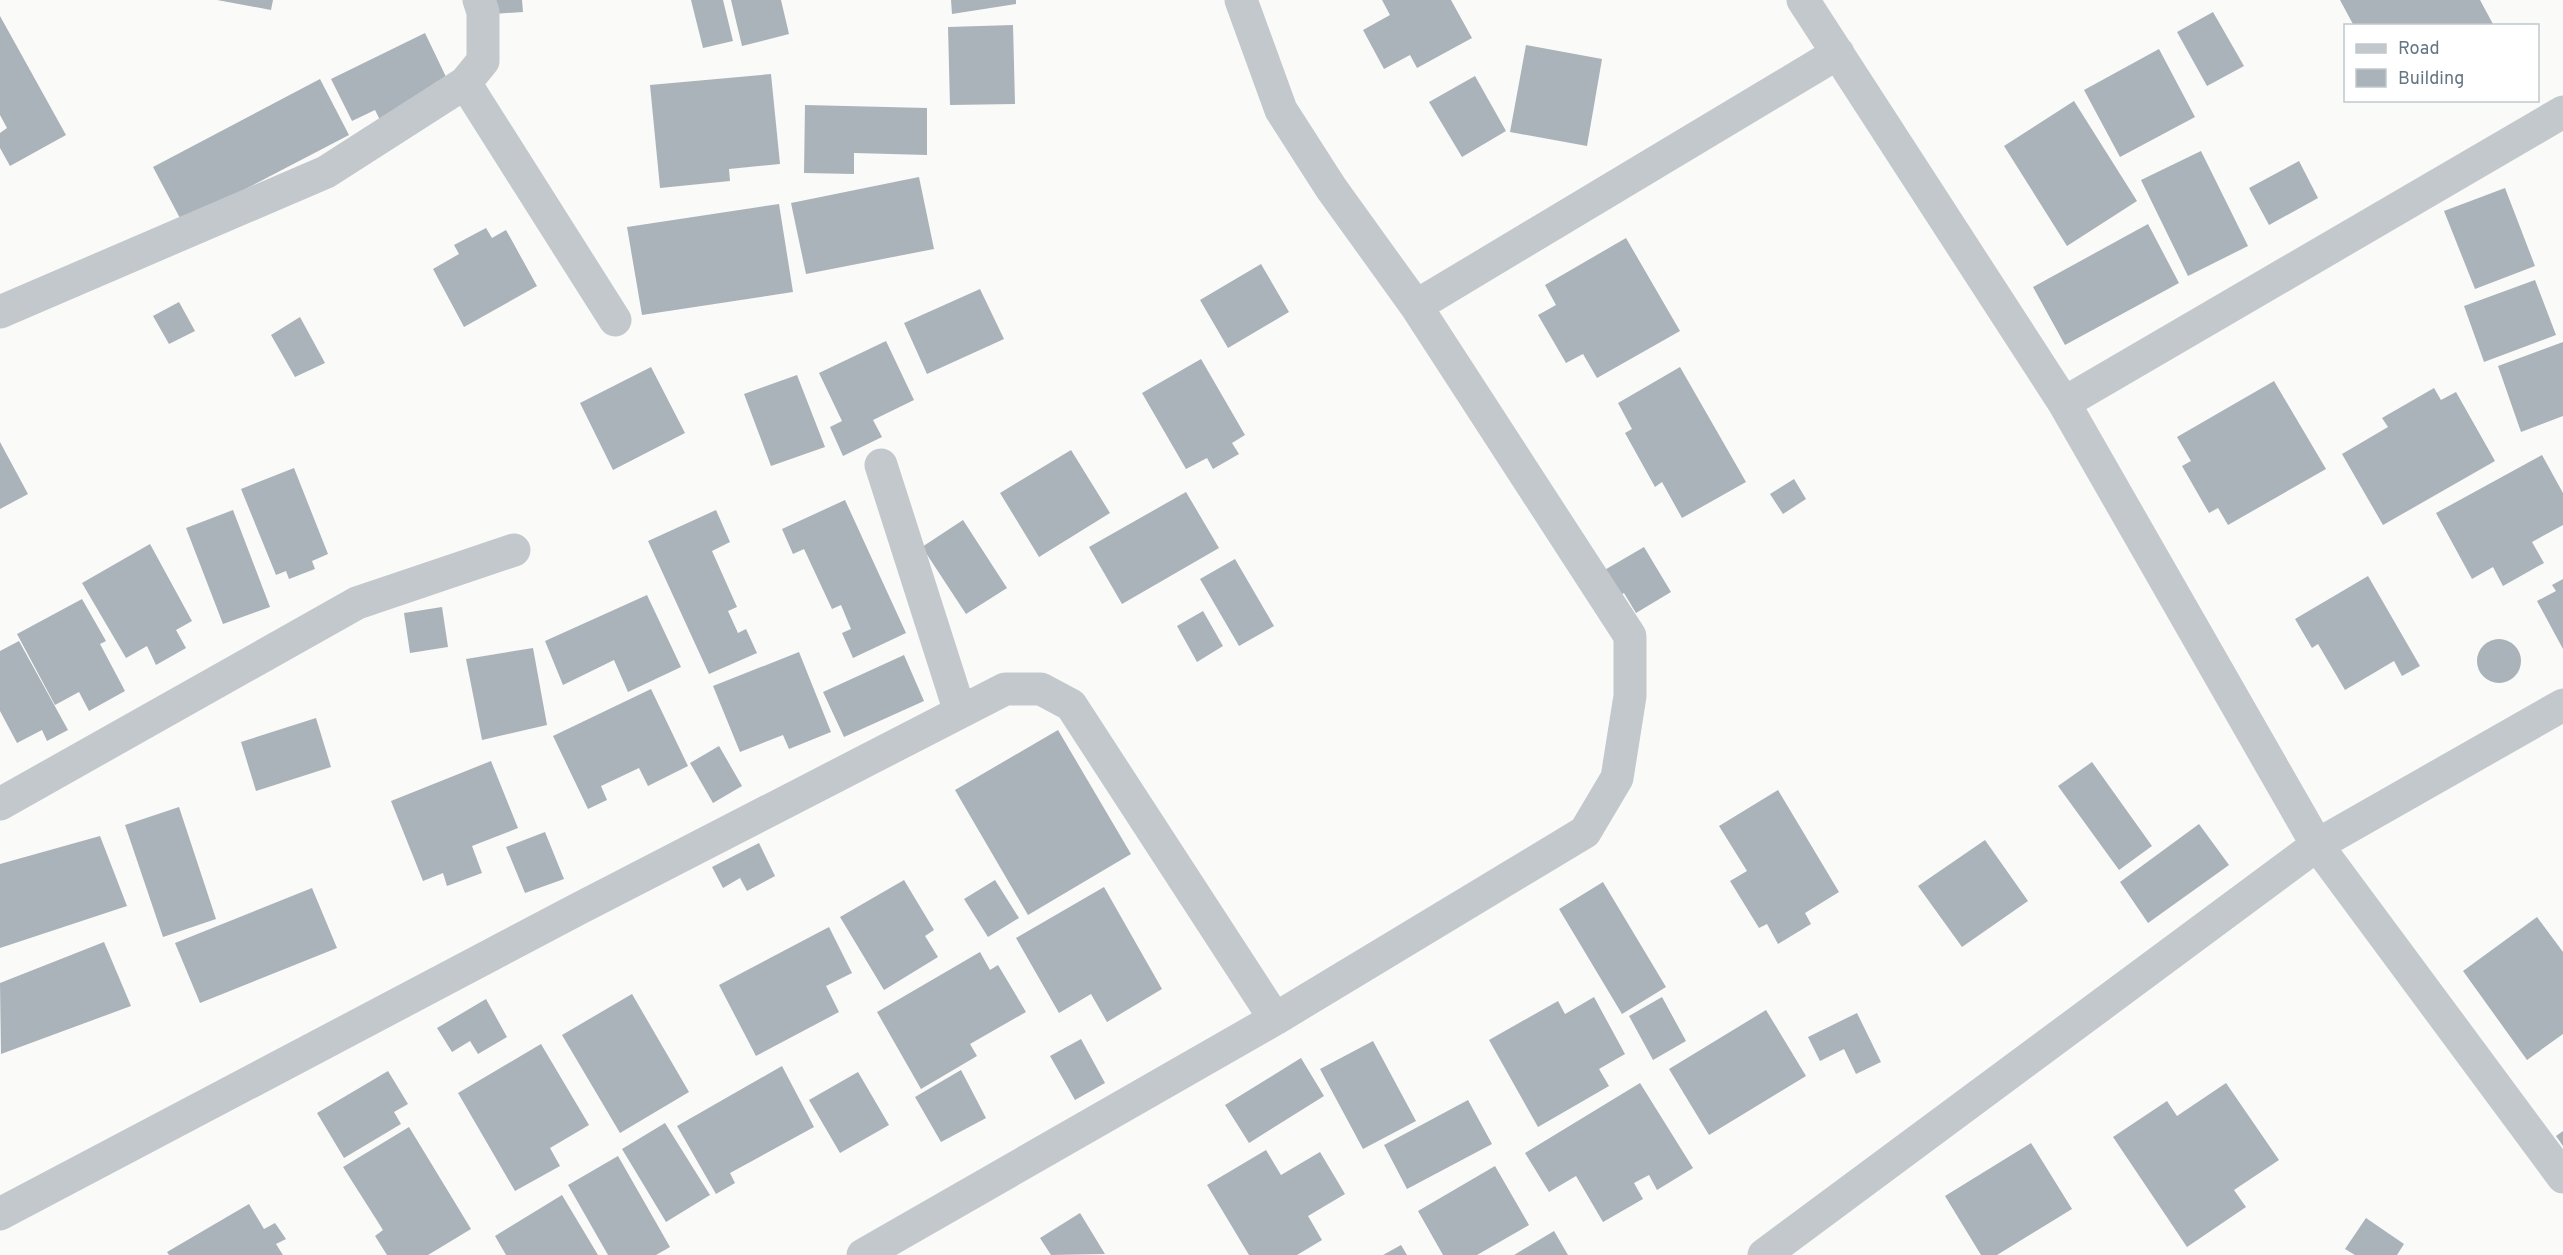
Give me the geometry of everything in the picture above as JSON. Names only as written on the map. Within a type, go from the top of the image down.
[{"type":"street","points":[[0,312],[326,172],[465,83],[483,61],[483,12],[479,0]]},
{"type":"street","points":[[863,1255],[1275,1019],[1585,832],[1617,778],[1630,696],[1630,636],[1416,306],[1331,188],[1281,110],[1241,0]]},
{"type":"street","points":[[1803,0],[2064,403],[2317,845],[2563,1177]]},
{"type":"street","points":[[1416,306],[1838,53]]},
{"type":"street","points":[[465,83],[615,320]]},
{"type":"street","points":[[2064,403],[2563,112]]},
{"type":"street","points":[[880,465],[960,712]]},
{"type":"street","points":[[0,804],[357,603],[514,550]]},
{"type":"street","points":[[0,1214],[599,898],[1005,689],[1041,689],[1071,705],[1275,1019]]},
{"type":"street","points":[[1764,1255],[2317,845],[2563,705]]},
{"type":"building","points":[[217,0],[273,0],[271,10]]},
{"type":"building","points":[[493,0],[522,0],[523,12],[493,14]]},
{"type":"building","points":[[691,0],[723,0],[733,41],[703,48]]},
{"type":"building","points":[[731,0],[781,0],[789,34],[742,46]]},
{"type":"building","points":[[951,0],[1016,0],[1016,4],[952,14]]},
{"type":"building","points":[[1382,0],[1451,0],[1472,38],[1417,68],[1410,55],[1384,69],[1363,30],[1390,15]]},
{"type":"building","points":[[2340,0],[2480,0],[2493,24],[2353,24]]},
{"type":"building","points":[[2213,12],[2244,66],[2207,86],[2177,32]]},
{"type":"building","points":[[0,16],[66,135],[10,166],[0,148],[0,133],[7,128],[0,115]]},
{"type":"building","points":[[1013,25],[1015,104],[950,105],[948,27]]},
{"type":"building","points":[[425,33],[448,81],[381,122],[375,110],[352,121],[331,79]]},
{"type":"building","points":[[1526,45],[1602,59],[1587,146],[1510,132]]},
{"type":"building","points":[[2159,49],[2195,117],[2120,157],[2084,90]]},
{"type":"building","points":[[771,74],[780,164],[729,169],[730,181],[660,188],[650,85]]},
{"type":"building","points":[[1475,76],[1506,131],[1462,157],[1429,102]]},
{"type":"building","points":[[320,79],[349,135],[182,222],[153,167]]},
{"type":"building","points":[[2074,101],[2137,201],[2067,246],[2004,146]]},
{"type":"building","points":[[805,105],[927,108],[927,155],[854,153],[854,174],[804,173]]},
{"type":"building","points":[[2201,151],[2248,246],[2188,276],[2141,180]]},
{"type":"building","points":[[2299,161],[2318,198],[2269,225],[2249,188]]},
{"type":"building","points":[[919,177],[934,249],[806,274],[791,203]]},
{"type":"building","points":[[2505,188],[2535,266],[2475,289],[2444,211]]},
{"type":"building","points":[[779,204],[793,292],[642,315],[627,227]]},
{"type":"building","points":[[2148,224],[2179,283],[2065,345],[2033,287]]},
{"type":"building","points":[[486,228],[492,238],[506,230],[537,286],[464,327],[433,269],[459,254],[454,245]]},
{"type":"building","points":[[1626,238],[1680,331],[1597,378],[1583,354],[1566,363],[1538,315],[1556,305],[1545,285]]},
{"type":"building","points":[[1261,264],[1289,312],[1228,348],[1200,300]]},
{"type":"building","points":[[2535,280],[2556,335],[2484,362],[2464,306]]},
{"type":"building","points":[[980,289],[1004,339],[927,374],[904,323]]},
{"type":"building","points":[[179,302],[195,331],[169,344],[153,316]]},
{"type":"building","points":[[300,317],[325,363],[295,377],[271,335]]},
{"type":"building","points":[[886,341],[914,400],[873,420],[882,437],[843,456],[830,427],[842,421],[819,373]]},
{"type":"building","points":[[2563,342],[2563,416],[2521,432],[2498,366]]},
{"type":"building","points":[[1201,359],[1245,435],[1232,443],[1239,454],[1213,469],[1207,458],[1186,469],[1142,393]]},
{"type":"building","points":[[651,367],[685,433],[613,470],[580,403]]},
{"type":"building","points":[[1680,367],[1746,482],[1682,518],[1662,482],[1655,487],[1625,433],[1632,429],[1618,403]]},
{"type":"building","points":[[797,375],[825,447],[771,466],[744,394]]},
{"type":"building","points":[[2274,381],[2326,469],[2228,525],[2218,508],[2209,513],[2182,466],[2191,461],[2177,437]]},
{"type":"building","points":[[2434,388],[2441,400],[2456,392],[2495,461],[2383,525],[2342,454],[2388,427],[2382,418]]},
{"type":"building","points":[[0,442],[28,494],[0,509]]},
{"type":"building","points":[[1071,450],[1110,513],[1039,557],[1000,493]]},
{"type":"building","points":[[2542,455],[2563,493],[2563,525],[2532,542],[2544,563],[2503,586],[2493,567],[2472,579],[2436,513]]},
{"type":"building","points":[[294,468],[328,554],[312,561],[315,569],[289,579],[286,571],[276,575],[241,489]]},
{"type":"building","points":[[1794,479],[1806,499],[1783,514],[1770,494]]},
{"type":"building","points":[[1186,492],[1219,548],[1122,604],[1089,547]]},
{"type":"building","points":[[845,500],[906,633],[853,658],[842,633],[851,629],[841,605],[832,609],[804,549],[793,554],[782,529]]},
{"type":"building","points":[[233,510],[270,607],[223,624],[186,528]]},
{"type":"building","points":[[716,510],[730,542],[712,551],[737,607],[728,611],[738,633],[746,629],[757,653],[709,674],[648,541]]},
{"type":"building","points":[[963,520],[1007,588],[966,614],[922,547]]},
{"type":"building","points":[[150,544],[192,621],[176,630],[186,648],[156,665],[147,646],[126,658],[82,583]]},
{"type":"building","points":[[1644,547],[1671,592],[1636,613],[1624,593],[1612,600],[1596,575]]},
{"type":"building","points":[[1235,559],[1274,626],[1239,646],[1200,579]]},
{"type":"building","points":[[2368,576],[2420,666],[2402,676],[2394,661],[2345,690],[2318,644],[2312,648],[2295,619]]},
{"type":"building","points":[[2563,579],[2563,649],[2537,601],[2556,591],[2552,585]]},
{"type":"building","points":[[647,595],[681,667],[628,692],[614,660],[563,685],[545,641]]},
{"type":"building","points":[[82,599],[106,641],[100,644],[125,691],[89,711],[79,692],[55,705],[17,634]]},
{"type":"building","points":[[442,607],[448,647],[410,653],[404,613]]},
{"type":"building","points":[[1203,611],[1223,646],[1197,662],[1177,626]]},
{"type":"building","points":[[2499,639],[2508,640],[2515,645],[2520,652],[2520,670],[2515,677],[2508,682],[2499,683],[2490,682],[2483,677],[2478,670],[2477,661],[2478,652],[2483,645],[2490,640]]},
{"type":"building","points":[[19,641],[68,730],[47,741],[42,730],[17,743],[0,711],[0,651]]},
{"type":"building","points":[[533,648],[547,725],[482,740],[466,659]]},
{"type":"building","points":[[799,652],[831,732],[789,749],[783,735],[740,752],[713,686]]},
{"type":"building","points":[[904,655],[924,701],[844,737],[823,692]]},
{"type":"building","points":[[651,689],[688,766],[648,786],[639,768],[601,786],[607,800],[588,809],[553,736]]},
{"type":"building","points":[[316,718],[331,767],[256,791],[241,742]]},
{"type":"building","points":[[1058,730],[1131,854],[1028,915],[955,790]]},
{"type":"building","points":[[719,746],[742,786],[713,803],[690,763]]},
{"type":"building","points":[[491,761],[518,828],[472,846],[482,873],[447,886],[443,873],[423,881],[391,801]]},
{"type":"building","points":[[2092,762],[2152,846],[2119,870],[2058,786]]},
{"type":"building","points":[[1778,790],[1839,892],[1805,913],[1811,924],[1778,944],[1767,924],[1759,928],[1730,881],[1747,871],[1719,826]]},
{"type":"building","points":[[179,807],[216,919],[163,937],[125,825]]},
{"type":"building","points":[[2199,824],[2229,865],[2148,923],[2120,882]]},
{"type":"building","points":[[545,832],[564,879],[525,893],[506,847]]},
{"type":"building","points":[[100,836],[127,906],[0,948],[0,864]]},
{"type":"building","points":[[1985,840],[2028,901],[1962,947],[1918,886]]},
{"type":"building","points":[[759,843],[775,876],[747,891],[740,878],[723,888],[712,867]]},
{"type":"building","points":[[904,880],[934,930],[925,936],[938,957],[884,990],[840,917]]},
{"type":"building","points":[[995,880],[1019,918],[988,937],[964,899]]},
{"type":"building","points":[[1603,882],[1666,987],[1622,1014],[1559,909]]},
{"type":"building","points":[[1104,887],[1162,989],[1107,1022],[1091,994],[1059,1013],[1016,938]]},
{"type":"building","points":[[312,888],[337,948],[200,1003],[175,943]]},
{"type":"building","points":[[2537,917],[2563,952],[2563,1034],[2527,1060],[2463,971]]},
{"type":"building","points":[[829,927],[852,973],[826,986],[839,1012],[756,1056],[719,985]]},
{"type":"building","points":[[104,942],[131,1006],[1,1054],[0,983]]},
{"type":"building","points":[[980,952],[990,970],[998,965],[1026,1012],[970,1044],[977,1056],[921,1089],[877,1012]]},
{"type":"building","points":[[632,994],[689,1092],[620,1133],[562,1035]]},
{"type":"building","points":[[1594,997],[1625,1054],[1599,1069],[1609,1086],[1538,1127],[1489,1040],[1558,1001],[1565,1014]]},
{"type":"building","points":[[1662,997],[1686,1041],[1653,1060],[1629,1016]]},
{"type":"building","points":[[486,999],[507,1037],[478,1054],[470,1041],[452,1052],[437,1028]]},
{"type":"building","points":[[1766,1010],[1806,1076],[1709,1135],[1669,1069]]},
{"type":"building","points":[[1857,1013],[1881,1062],[1856,1074],[1844,1049],[1820,1061],[1808,1037]]},
{"type":"building","points":[[1081,1039],[1105,1083],[1075,1100],[1050,1056]]},
{"type":"building","points":[[1373,1041],[1416,1121],[1363,1149],[1320,1069]]},
{"type":"building","points":[[541,1044],[589,1125],[550,1148],[560,1166],[515,1191],[458,1093]]},
{"type":"building","points":[[1301,1058],[1324,1096],[1249,1143],[1225,1105]]},
{"type":"building","points":[[782,1066],[814,1127],[730,1173],[735,1183],[716,1194],[677,1126]]},
{"type":"building","points":[[961,1070],[986,1118],[941,1142],[915,1097]]},
{"type":"building","points":[[388,1071],[408,1104],[394,1112],[401,1124],[344,1158],[317,1113]]},
{"type":"building","points":[[858,1072],[889,1125],[840,1153],[809,1100]]},
{"type":"building","points":[[1640,1083],[1693,1168],[1657,1190],[1649,1175],[1634,1183],[1643,1199],[1603,1222],[1576,1176],[1549,1192],[1525,1153]]},
{"type":"building","points":[[2226,1083],[2279,1160],[2234,1190],[2246,1207],[2187,1247],[2113,1137],[2167,1101],[2177,1116]]},
{"type":"building","points":[[1468,1100],[1492,1144],[1407,1189],[1384,1145]]},
{"type":"building","points":[[665,1123],[710,1195],[666,1222],[622,1149]]},
{"type":"building","points":[[409,1127],[471,1229],[428,1255],[387,1255],[375,1236],[383,1230],[343,1167]]},
{"type":"building","points":[[2563,1131],[2563,1146],[2556,1136]]},
{"type":"building","points":[[2031,1143],[2072,1209],[1997,1255],[1981,1255],[1945,1196]]},
{"type":"building","points":[[1266,1150],[1281,1175],[1320,1152],[1345,1194],[1308,1216],[1322,1240],[1297,1255],[1249,1255],[1207,1185]]},
{"type":"building","points":[[618,1156],[670,1247],[656,1255],[608,1255],[568,1185]]},
{"type":"building","points":[[1495,1166],[1529,1225],[1477,1255],[1443,1255],[1418,1211]]},
{"type":"building","points":[[562,1195],[598,1255],[506,1255],[495,1236]]},
{"type":"building","points":[[249,1204],[264,1229],[275,1223],[286,1239],[276,1244],[283,1255],[169,1255],[167,1252]]},
{"type":"building","points":[[1080,1213],[1105,1254],[1051,1255],[1040,1238]]},
{"type":"building","points":[[2366,1218],[2404,1244],[2397,1255],[2355,1255],[2345,1249]]},
{"type":"building","points":[[1554,1231],[1568,1255],[1514,1255]]},
{"type":"building","points":[[1401,1245],[1407,1255],[1383,1255]]}]
